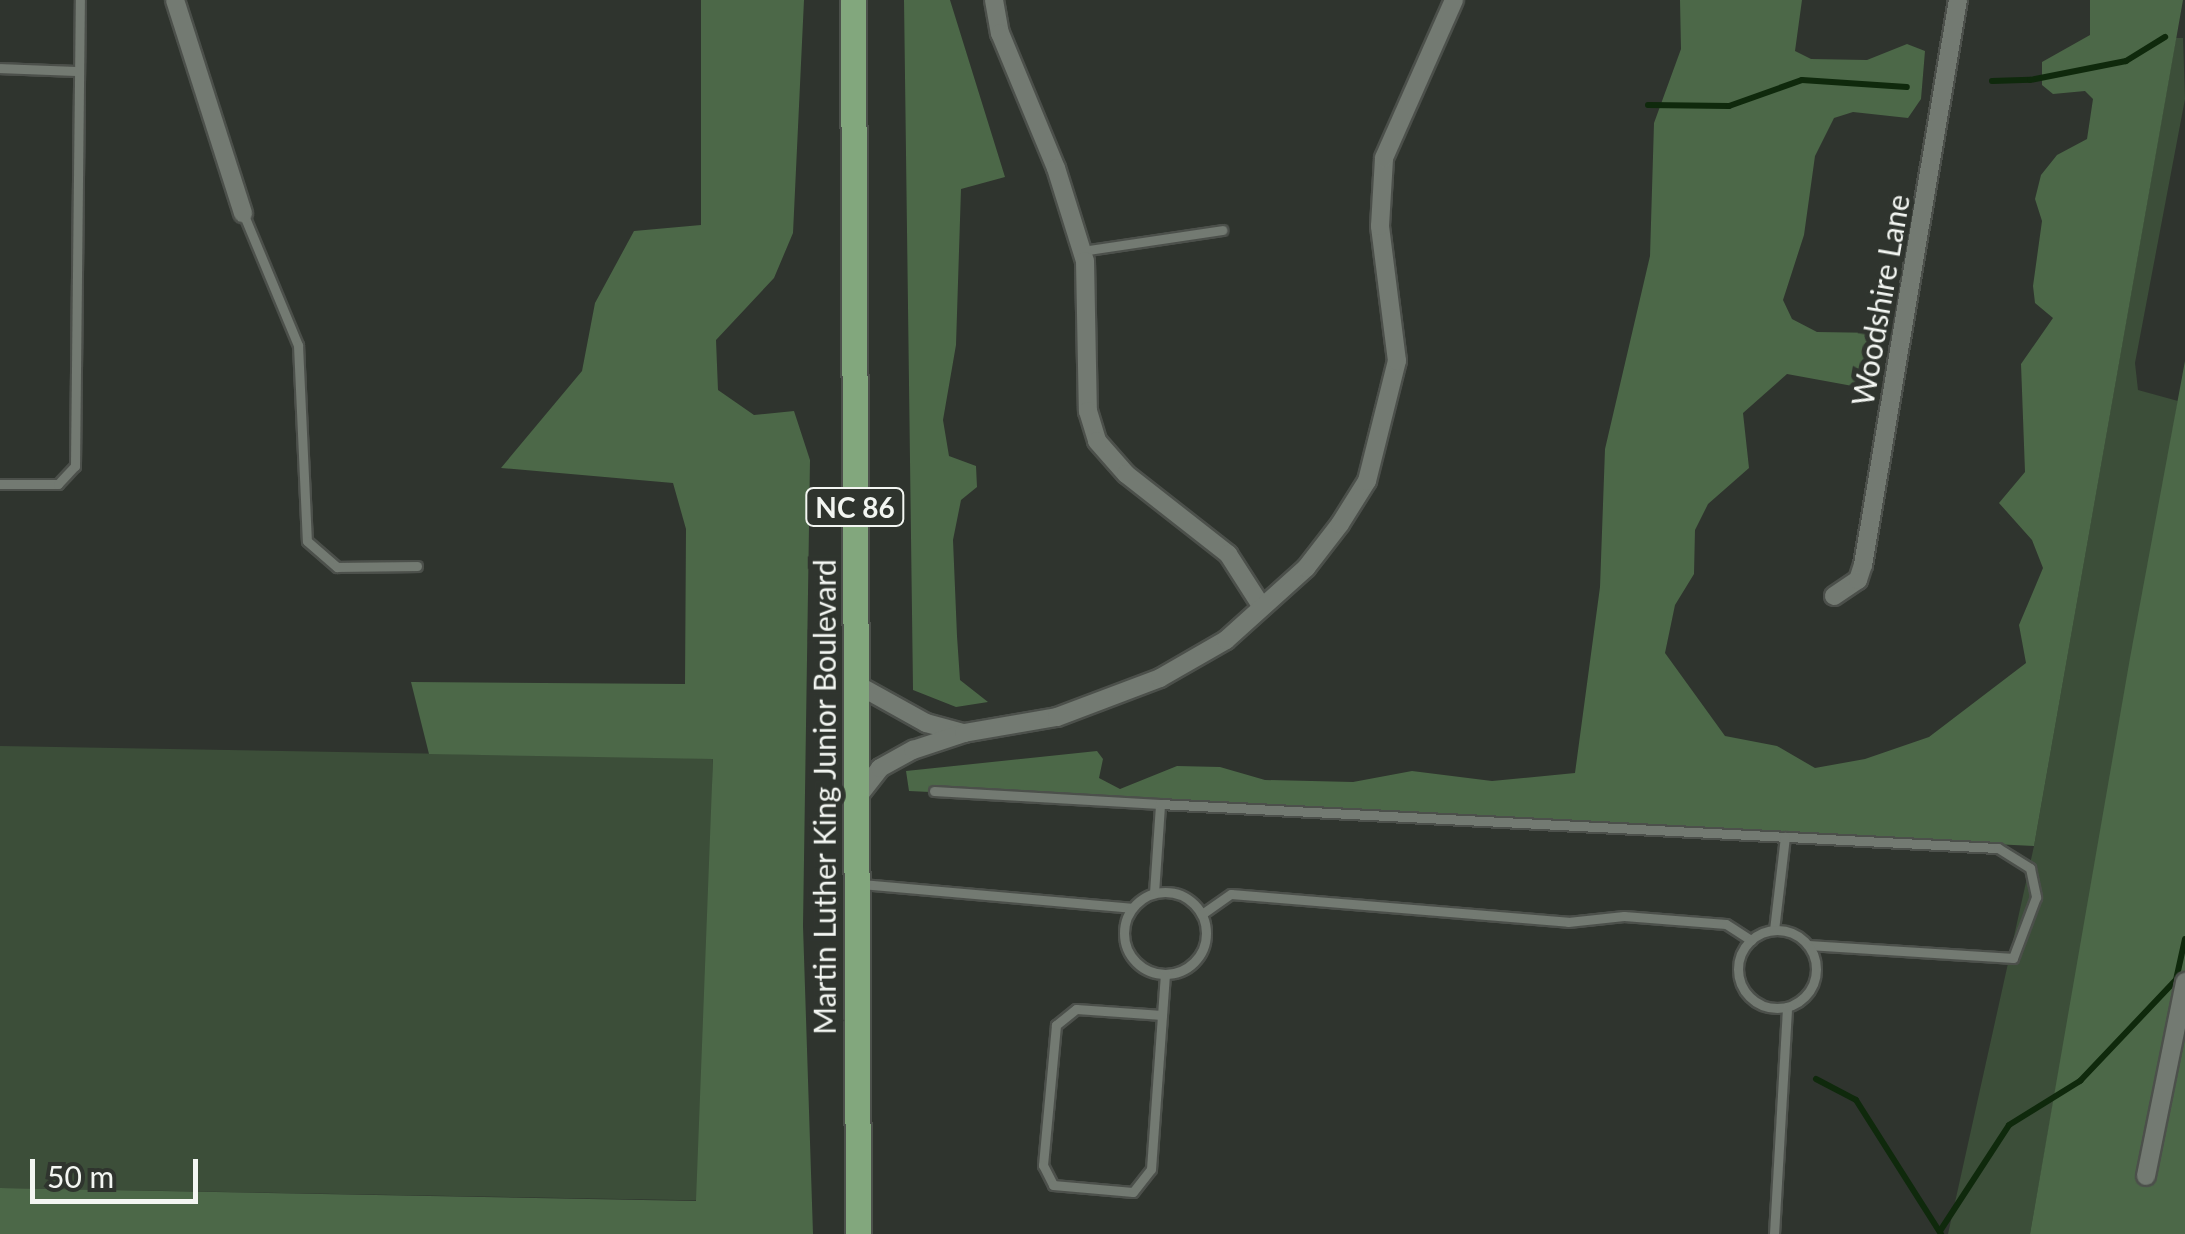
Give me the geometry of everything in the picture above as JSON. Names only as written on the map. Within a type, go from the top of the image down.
[{"type":"main road","name":"Martin Luther King Junior Boulevard","points":[[853,0],[858,1234]]},
{"type":"street","points":[[175,0],[244,213]]},
{"type":"street","points":[[994,0],[1000,33],[1056,168],[1082,251],[1088,412],[1098,442],[1126,474],[1228,554],[1262,607]]},
{"type":"street","points":[[856,799],[880,768],[964,733],[1057,718],[1131,692],[1226,640],[1306,568],[1340,524],[1367,481],[1386,426],[1397,362],[1380,226],[1384,158],[1454,0]]},
{"type":"street","name":"Woodshire Lane","points":[[1834,596],[1858,580],[1863,565],[1958,0]]},
{"type":"street","points":[[856,684],[926,723],[964,733]]},
{"type":"street","points":[[2146,1176],[2185,982]]},
{"type":"lane","points":[[0,484],[58,484],[75,466],[80,0]]},
{"type":"lane","points":[[0,68],[78,71]]},
{"type":"lane","points":[[244,213],[298,345],[307,542],[337,567],[417,566]]},
{"type":"lane","points":[[1082,251],[1222,230]]},
{"type":"lane","points":[[934,791],[1998,848],[2030,868],[2036,896],[2013,958],[1808,945],[1774,930],[1751,940],[1738,962],[1742,988],[1762,1005],[1787,1007]]},
{"type":"lane","points":[[1154,893],[1160,804]]},
{"type":"lane","points":[[1774,930],[1785,837]]},
{"type":"lane","points":[[857,884],[1132,908],[1154,893],[1182,895],[1202,914],[1200,955],[1165,975],[1140,966],[1125,945],[1132,908]]},
{"type":"lane","points":[[1202,914],[1231,894],[1568,922],[1624,916],[1726,924],[1751,940]]},
{"type":"lane","points":[[1774,1234],[1787,1007],[1815,982],[1808,945]]},
{"type":"lane","points":[[1162,1015],[1076,1009],[1056,1025],[1043,1165],[1054,1185],[1133,1192],[1151,1169],[1165,975]]},
{"type":"green space","points":[[701,0],[804,0],[793,233],[774,278],[716,340],[718,390],[754,415],[794,411],[810,460],[803,926],[813,1234],[0,1234],[0,1188],[696,1201],[713,759],[429,754],[411,682],[685,684],[686,529],[673,483],[501,468],[582,371],[595,303],[634,231],[701,225]]},
{"type":"green space","points":[[904,0],[950,0],[1005,177],[961,189],[956,345],[943,420],[949,456],[976,466],[977,487],[961,500],[953,540],[957,636],[960,680],[988,702],[956,707],[913,690]]},
{"type":"green space","points":[[1680,0],[1802,0],[1795,51],[1811,59],[1867,60],[1907,44],[1925,51],[1921,99],[1908,118],[1853,112],[1834,118],[1815,156],[1804,235],[1783,300],[1792,319],[1817,332],[1881,333],[1869,389],[1787,374],[1743,413],[1749,468],[1708,504],[1695,530],[1694,574],[1675,605],[1665,653],[1725,736],[1777,746],[1815,768],[1865,759],[1929,737],[2026,663],[2019,625],[2043,568],[2032,540],[1999,503],[2025,472],[2021,364],[2053,318],[2035,303],[2033,286],[2042,221],[2035,199],[2041,175],[2057,155],[2087,139],[2093,99],[2085,91],[2053,94],[2042,85],[2042,62],[2090,35],[2090,0],[2183,0],[2034,846],[909,791],[906,771],[1097,751],[1103,759],[1099,778],[1120,789],[1177,766],[1220,767],[1265,780],[1353,782],[1412,771],[1492,781],[1575,773],[1600,587],[1605,449],[1650,256],[1654,123],[1681,49]]},
{"type":"green space","points":[[2176,38],[2183,38],[2185,99],[2135,363],[2138,390],[2178,401],[2030,1234],[1948,1234],[2034,846]]},
{"type":"green space","points":[[2185,361],[2185,1234],[2030,1234],[2130,658]]},
{"type":"green space","points":[[0,746],[713,758],[705,1200],[0,1188]]},
{"type":"waterway","points":[[1992,81],[2030,80],[2126,61],[2165,37]]},
{"type":"waterway","points":[[1648,105],[1729,106],[1802,80],[1907,87]]},
{"type":"waterway","points":[[1940,1231],[2009,1125],[2080,1081],[2176,980],[2185,939]]},
{"type":"waterway","points":[[1816,1079],[1856,1100],[1941,1234]]}]
